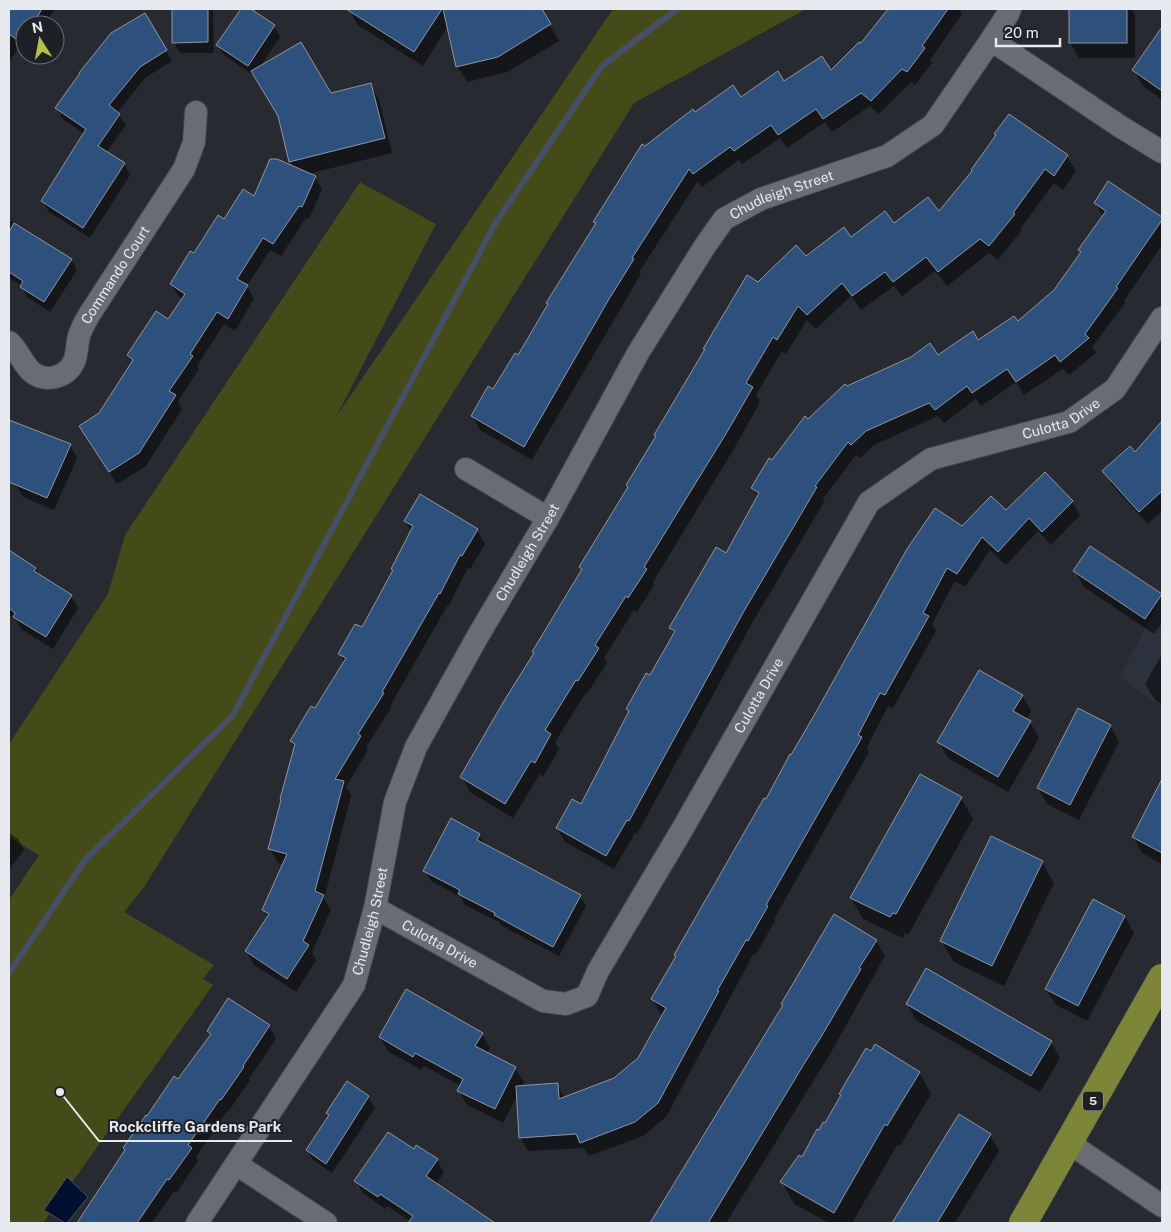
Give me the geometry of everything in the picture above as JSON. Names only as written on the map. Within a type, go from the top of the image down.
[{"type":"main road","name":"5","points":[[1023,1223],[1162,978]]},
{"type":"street","name":"Chudleigh Street","points":[[197,1223],[354,985],[375,908],[395,802],[416,747],[478,634],[548,518],[638,353],[724,219],[761,199],[887,156],[933,125],[1010,9]]},
{"type":"street","points":[[991,40],[1121,127],[1162,152]]},
{"type":"street","name":"Commando Court","points":[[9,342],[14,346],[30,370],[41,377],[56,377],[70,368],[75,359],[79,336],[89,315],[184,169],[194,142],[196,112]]},
{"type":"street","name":"Culotta Drive","points":[[375,908],[542,1001],[566,1004],[587,996],[598,971],[678,836],[869,502],[931,459],[1069,422],[1115,389],[1155,344],[1162,318]]},
{"type":"street","points":[[466,469],[548,518]]},
{"type":"street","points":[[1069,1143],[1162,1206]]},
{"type":"street","points":[[236,1164],[326,1223]]},
{"type":"shaded area","points":[[1162,599],[1162,708],[1119,676]]},
{"type":"green space","points":[[613,9],[806,9],[634,103],[144,887],[124,912],[214,965],[203,979],[213,985],[43,1223],[9,1223],[9,900],[39,855],[9,837],[9,744],[108,594],[125,535],[360,182],[436,224],[336,417]]},
{"type":"water","points":[[67,1177],[88,1197],[65,1223],[44,1210]]},
{"type":"building","points":[[9,9],[42,9],[38,15],[15,15],[15,38],[9,34]]},
{"type":"building","points":[[172,9],[208,9],[208,42],[172,43]]},
{"type":"building","points":[[241,9],[251,9],[275,25],[248,66],[216,45]]},
{"type":"building","points":[[346,9],[442,9],[414,52]]},
{"type":"building","points":[[443,9],[542,9],[551,24],[498,57],[456,67]]},
{"type":"building","points":[[888,9],[948,9],[922,46],[925,48],[907,72],[902,69],[871,101],[861,93],[823,119],[816,109],[778,135],[771,125],[734,151],[730,147],[693,174],[689,169],[632,258],[634,259],[524,447],[471,416],[488,386],[493,389],[515,353],[518,355],[548,304],[546,303],[596,223],[593,222],[642,144],[645,146],[693,109],[695,112],[733,85],[741,97],[778,71],[784,81],[822,56],[831,70],[859,42],[861,43]]},
{"type":"building","points":[[1069,9],[1127,9],[1127,43],[1069,43]]},
{"type":"building","points":[[145,13],[167,50],[140,67],[109,105],[120,114],[98,146],[125,163],[83,228],[41,201],[86,129],[55,108],[79,73],[111,33]]},
{"type":"building","points":[[1162,27],[1162,91],[1132,70]]},
{"type":"building","points":[[301,42],[331,93],[371,83],[385,138],[289,162],[278,116],[251,71]]},
{"type":"building","points":[[1009,114],[1068,155],[1054,176],[1045,169],[1013,213],[1015,214],[989,246],[980,239],[938,272],[926,257],[893,282],[885,272],[852,296],[842,283],[807,315],[798,306],[777,340],[773,337],[746,383],[753,387],[727,432],[644,567],[647,569],[628,598],[626,596],[595,645],[599,648],[578,681],[576,680],[545,730],[551,734],[535,763],[531,761],[505,804],[460,777],[534,653],[532,652],[582,569],[579,567],[628,487],[626,485],[656,436],[654,435],[747,275],[758,282],[796,245],[806,256],[844,227],[851,237],[885,211],[894,223],[928,197],[939,211],[972,171],[996,135],[994,134]]},
{"type":"building","points":[[270,159],[277,159],[316,176],[302,207],[299,206],[273,244],[263,238],[237,279],[248,285],[228,319],[217,312],[190,354],[193,356],[169,391],[176,395],[139,453],[109,472],[79,426],[99,413],[133,360],[127,355],[156,311],[168,319],[185,294],[170,284],[190,251],[194,253],[218,215],[224,219],[243,189],[254,196]]},
{"type":"building","points":[[1108,181],[1162,217],[1162,220],[1116,287],[1118,288],[1085,334],[1089,338],[1060,362],[1055,355],[1016,382],[1007,369],[972,393],[967,386],[935,410],[929,403],[866,431],[851,445],[848,442],[815,486],[817,487],[744,611],[629,821],[627,820],[606,856],[556,828],[572,799],[581,804],[629,711],[626,709],[646,673],[650,675],[675,631],[669,628],[716,547],[726,553],[759,493],[751,488],[769,458],[772,460],[805,416],[808,419],[845,384],[847,386],[911,357],[930,343],[938,355],[973,331],[978,340],[1014,316],[1018,321],[1054,290],[1081,252],[1078,250],[1106,211],[1094,203]]},
{"type":"building","points":[[14,223],[72,259],[44,302],[20,287],[23,281],[9,272],[9,232]]},
{"type":"building","points":[[9,420],[71,444],[47,498],[9,482]]},
{"type":"building","points":[[1162,421],[1162,491],[1139,512],[1102,471],[1130,446],[1135,452]]},
{"type":"building","points":[[1045,472],[1073,501],[1042,532],[1029,518],[998,552],[982,537],[957,574],[947,568],[923,613],[929,616],[885,695],[880,693],[858,735],[862,737],[766,905],[768,906],[717,991],[719,991],[658,1103],[635,1122],[580,1143],[576,1134],[519,1138],[516,1086],[558,1083],[559,1099],[614,1078],[638,1058],[666,1008],[651,999],[676,956],[674,955],[764,798],[766,799],[790,754],[816,712],[907,549],[935,508],[962,526],[991,496],[1006,510]]},
{"type":"building","points":[[420,494],[478,529],[462,556],[460,555],[440,594],[382,692],[384,693],[358,734],[361,736],[335,779],[344,781],[315,891],[324,895],[303,941],[309,945],[287,979],[245,951],[269,914],[262,910],[287,854],[268,849],[295,744],[290,741],[311,706],[315,708],[346,658],[338,654],[355,624],[362,627],[393,570],[391,569],[413,526],[404,521]]},
{"type":"building","points":[[1090,546],[1162,594],[1145,619],[1073,571]]},
{"type":"building","points":[[9,550],[36,568],[34,571],[72,595],[46,637],[13,617],[15,613],[9,608]]},
{"type":"building","points":[[979,670],[1023,695],[1013,711],[1031,721],[998,777],[937,742]]},
{"type":"building","points":[[1078,708],[1111,725],[1070,805],[1037,788]]},
{"type":"building","points":[[920,774],[962,797],[896,914],[893,913],[890,917],[850,898]]},
{"type":"building","points":[[1162,779],[1162,853],[1132,837]]},
{"type":"building","points":[[451,818],[480,834],[477,840],[581,895],[553,947],[458,894],[460,890],[423,871]]},
{"type":"building","points":[[991,836],[1043,861],[992,966],[940,941]]},
{"type":"building","points":[[1093,899],[1125,916],[1078,1006],[1045,989]]},
{"type":"building","points":[[834,914],[877,940],[859,968],[861,969],[821,1037],[708,1223],[650,1223],[783,1005],[781,1004]]},
{"type":"building","points":[[926,968],[1052,1041],[1031,1076],[906,1004]]},
{"type":"building","points":[[406,989],[483,1033],[475,1046],[516,1067],[495,1109],[457,1091],[463,1079],[415,1053],[413,1057],[379,1037]]},
{"type":"building","points":[[228,998],[270,1025],[244,1067],[188,1145],[192,1148],[169,1180],[167,1179],[137,1223],[77,1223],[125,1150],[123,1148],[146,1115],[174,1076],[178,1079],[211,1034],[207,1031]]},
{"type":"building","points":[[875,1044],[920,1072],[887,1126],[885,1124],[834,1213],[780,1182],[799,1155],[802,1157],[817,1129],[819,1130],[823,1122],[825,1123],[841,1095],[839,1094],[866,1048],[871,1051]]},
{"type":"building","points":[[347,1081],[369,1096],[326,1164],[306,1150],[329,1115],[326,1113]]},
{"type":"building","points":[[959,1114],[991,1134],[937,1223],[892,1223]]},
{"type":"building","points":[[388,1132],[414,1149],[416,1145],[438,1159],[426,1176],[495,1223],[408,1223],[413,1216],[380,1194],[378,1197],[354,1181]]},
{"type":"waterway","points":[[9,973],[85,860],[233,715],[496,222],[602,66],[677,9]]},
{"type":"place","name":"Rockcliffe Gardens Park","points":[[60,1092]]}]
